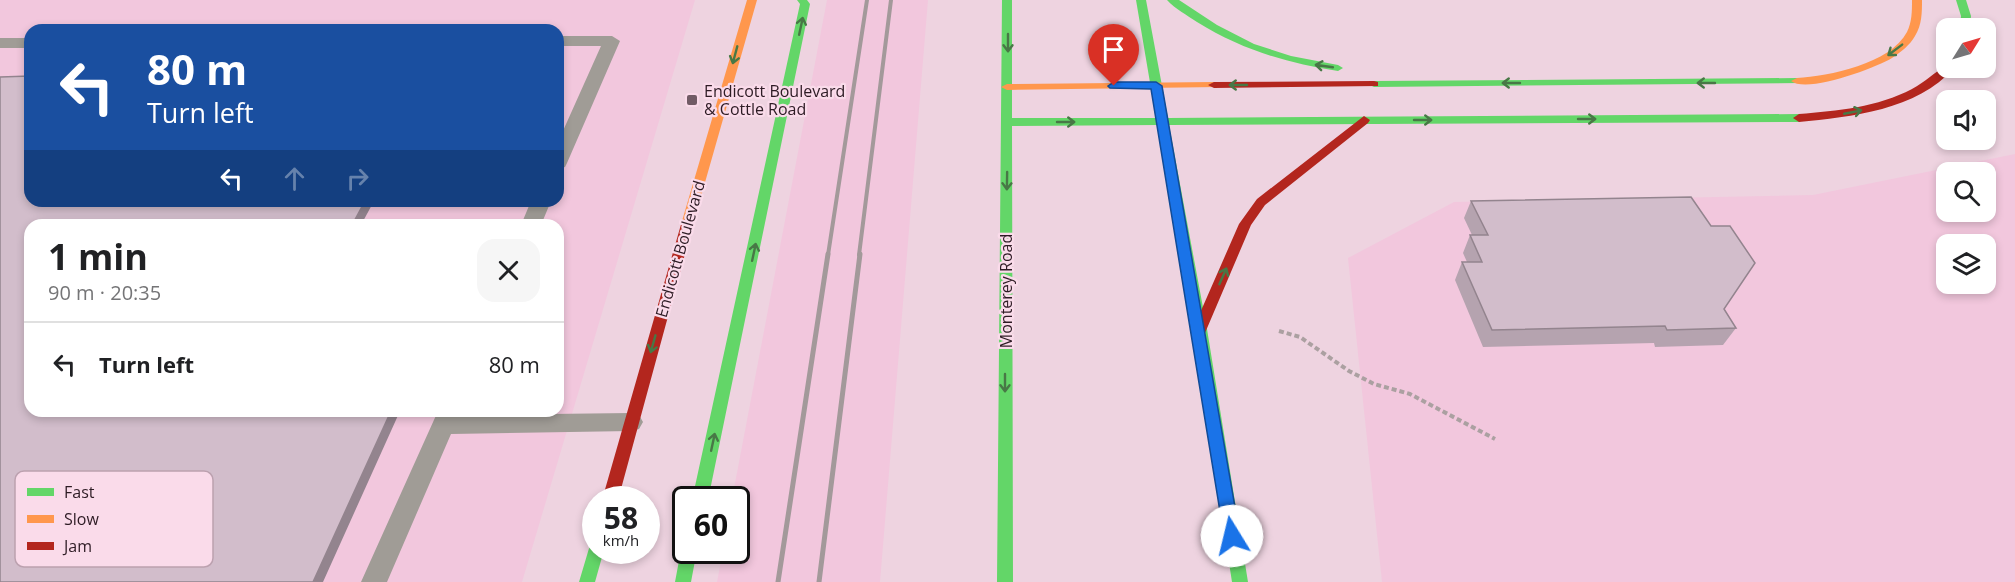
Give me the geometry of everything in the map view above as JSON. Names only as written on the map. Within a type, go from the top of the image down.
[{"type":"main road","name":"Endicott Boulevard","points":[[613,486],[752,0]]},
{"type":"main road","points":[[703,486],[805,4],[802,0]]},
{"type":"main road","name":"Monterey Road","points":[[1005,582],[1007,0]]},
{"type":"main road","points":[[1141,0],[1200,329],[1239,582]]},
{"type":"main road","points":[[1172,0],[1234,40],[1260,52],[1296,62],[1444,84]]},
{"type":"main road","points":[[1007,87],[1760,83],[1837,75],[1867,67],[1905,43],[1915,27],[1917,0]]},
{"type":"main road","points":[[1961,0],[1966,18]]},
{"type":"main road","points":[[1007,122],[1784,118],[1845,114],[1883,106],[1915,95],[1940,78]]},
{"type":"main road","points":[[1200,329],[1245,224],[1261,202],[1364,120]]},
{"type":"main road","points":[[586,582],[592,564]]},
{"type":"main road","points":[[683,582],[686,564]]},
{"type":"lane","points":[[564,41],[612,41],[564,149]]},
{"type":"lane","points":[[0,43],[24,43]]},
{"type":"lane","points":[[374,582],[446,418],[631,423]]},
{"type":"path","points":[[1279,331],[1300,337],[1349,371],[1374,384],[1410,394],[1495,439]]},
{"type":"shaded area","points":[[0,0],[695,0],[522,582],[0,582]]},
{"type":"shaded area","points":[[827,0],[928,0],[880,582],[717,582],[720,564],[750,564],[750,486],[734,486]]},
{"type":"shaded area","points":[[2015,154],[2015,582],[1382,582],[1348,258],[1454,202],[1813,195],[1936,170],[1936,222],[1996,222],[1996,162],[1976,162]]},
{"type":"building","points":[[24,76],[24,207],[362,207],[355,219],[24,219],[24,417],[388,417],[313,582],[0,582],[0,77]]},
{"type":"building","points":[[1691,197],[1711,226],[1730,226],[1755,263],[1724,309],[1736,328],[1667,330],[1665,326],[1492,330],[1462,262],[1482,262],[1470,235],[1488,235],[1471,201]]},
{"type":"railway","points":[[828,255],[867,0]]},
{"type":"railway","points":[[859,255],[891,0]]},
{"type":"railway","points":[[778,582],[828,254]]},
{"type":"railway","points":[[819,582],[860,254]]},
{"type":"traffic: fast","points":[[703,486],[805,4],[802,0]]},
{"type":"traffic: fast","points":[[1005,582],[1007,0]]},
{"type":"traffic: fast","points":[[1141,0],[1200,329],[1240,582]]},
{"type":"traffic: fast","points":[[1172,0],[1232,38],[1250,46],[1289,59],[1338,68]]},
{"type":"traffic: fast","points":[[1961,0],[1966,18]]},
{"type":"traffic: fast","points":[[1374,84],[1797,81]]},
{"type":"traffic: fast","points":[[1007,122],[1799,118]]},
{"type":"traffic: fast","points":[[587,582],[592,564]]},
{"type":"traffic: fast","points":[[683,582],[686,564]]},
{"type":"traffic: slow","points":[[688,221],[752,0]]},
{"type":"traffic: slow","points":[[1797,81],[1842,74],[1875,63],[1890,55],[1902,46],[1912,32],[1917,0]]},
{"type":"traffic: slow","points":[[1007,87],[1214,85]]},
{"type":"traffic: jam","points":[[1799,118],[1840,114],[1879,106],[1915,92],[1937,78]]},
{"type":"traffic: jam","points":[[1214,85],[1374,84]]},
{"type":"traffic: jam","points":[[1200,329],[1245,224],[1261,202],[1364,120]]},
{"type":"traffic: jam","points":[[614,486],[688,221]]},
{"type":"place","name":"Endicott Boulevard & Cottle Road","points":[[692,100]]},
{"type":"route","points":[[1114,86],[1156,86],[1200,329],[1232,536]]}]
